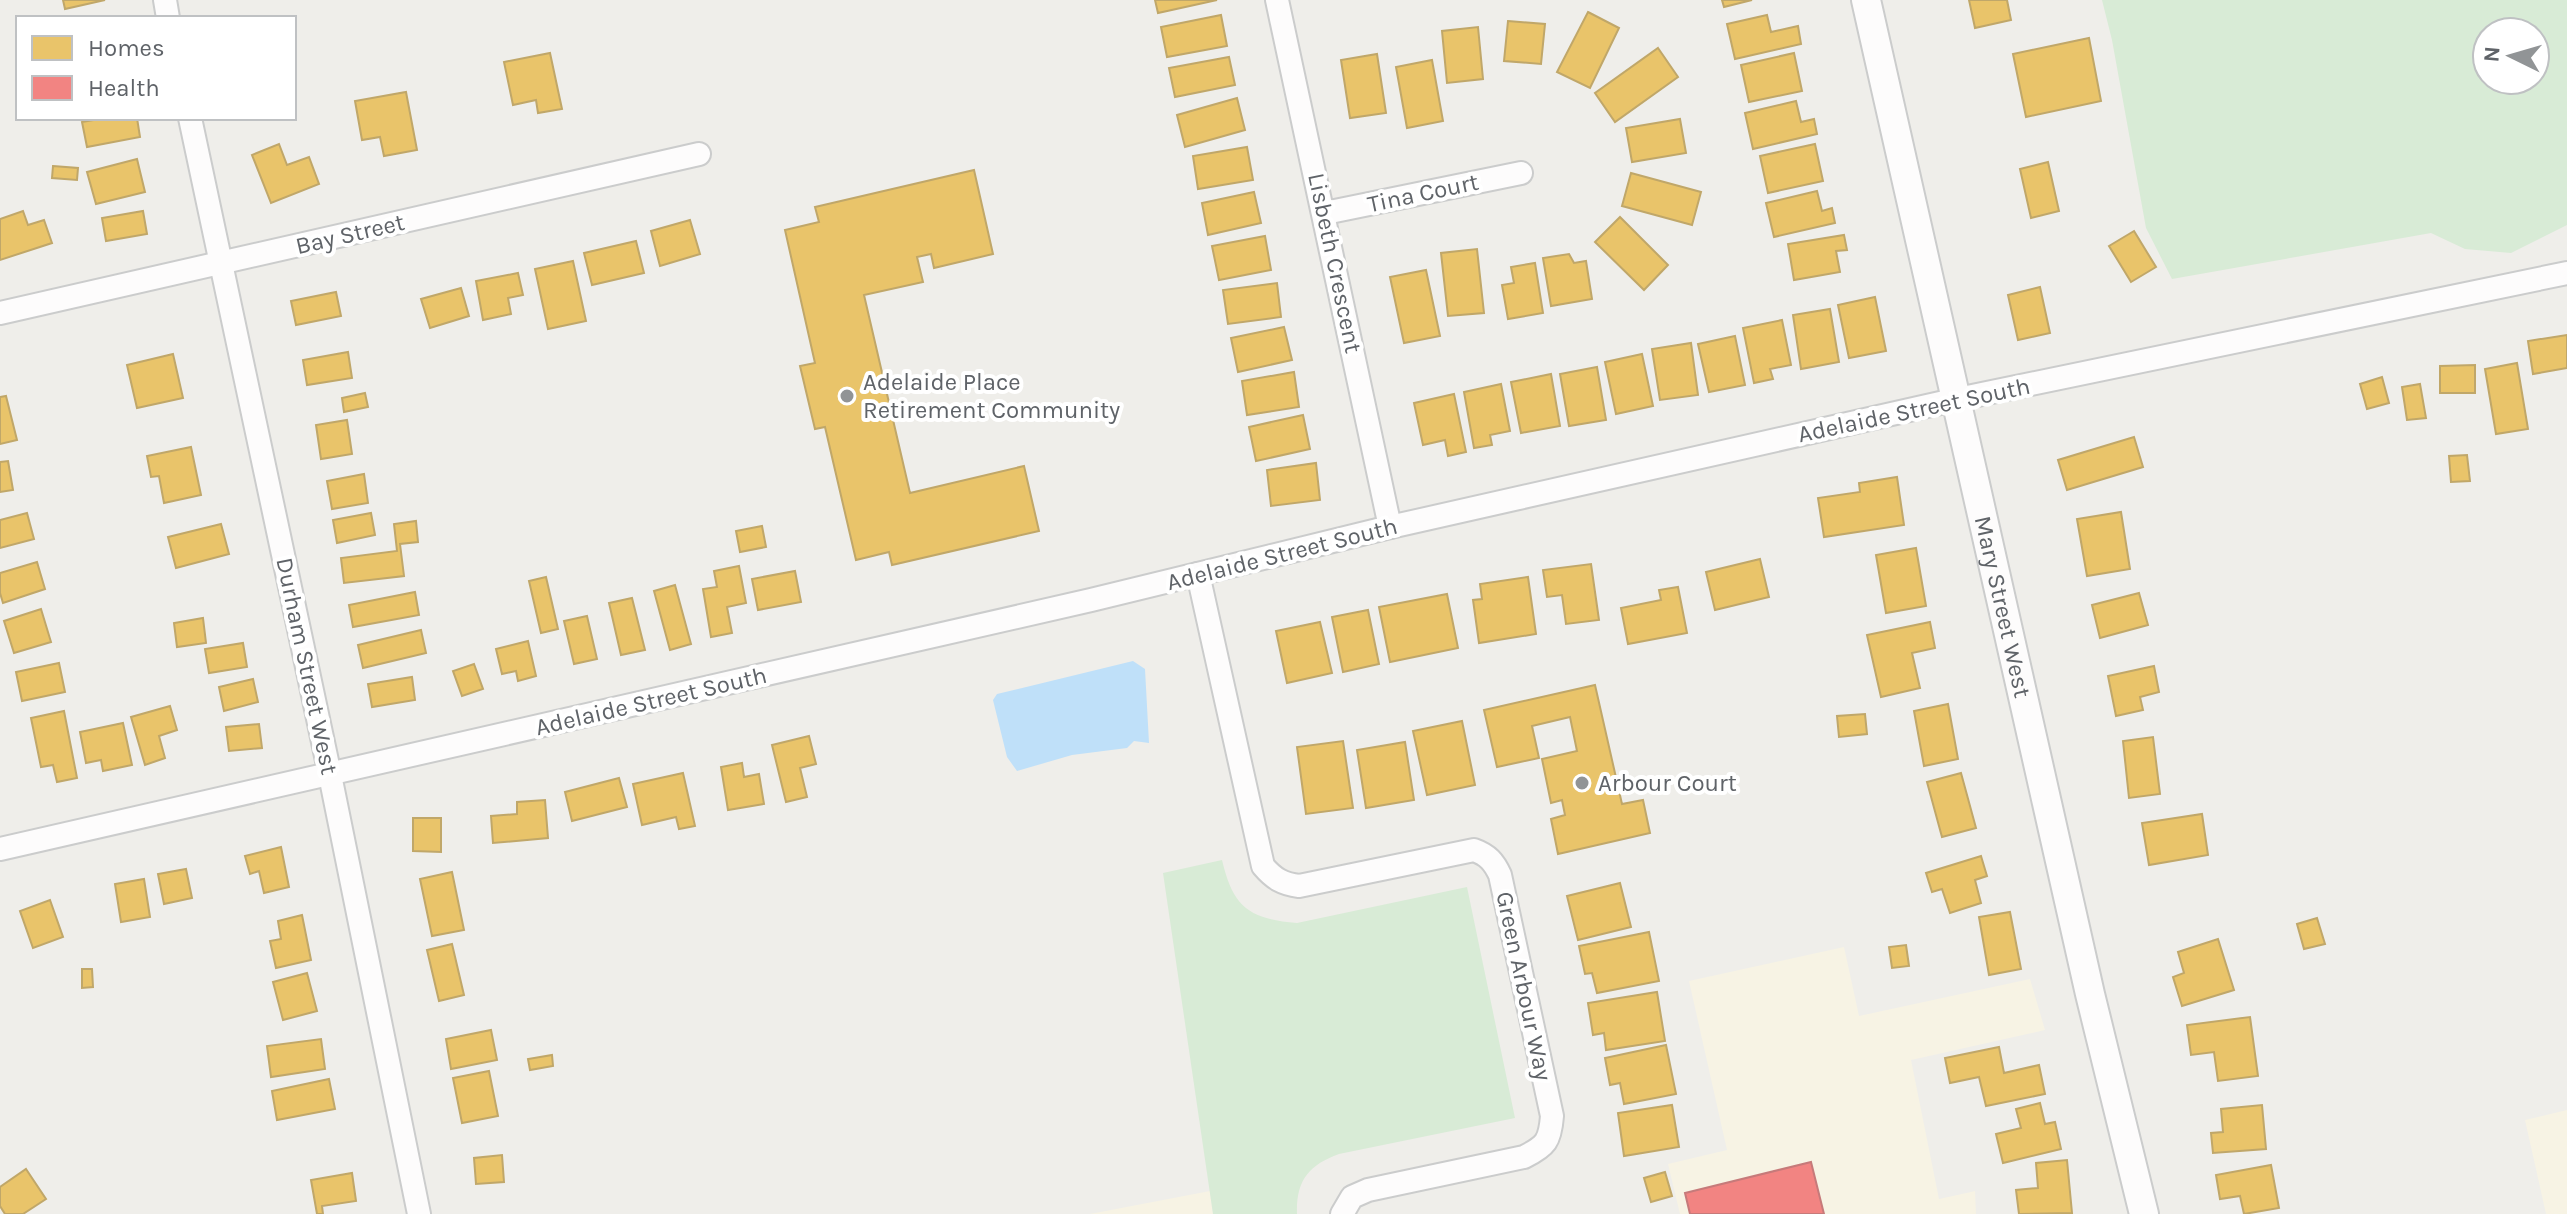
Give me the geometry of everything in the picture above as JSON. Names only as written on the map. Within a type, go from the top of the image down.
[{"type":"street","name":"Lisbeth Crescent","points":[[1277,0],[1390,527]]},
{"type":"street","name":"Mary Street West","points":[[1866,0],[2083,963],[2144,1214]]},
{"type":"street","name":"Durham Street West","points":[[190,120],[330,775],[419,1214]]},
{"type":"street","name":"Bay Street","points":[[0,313],[699,154]]},
{"type":"street","name":"Tina Court","points":[[1325,213],[1521,173]]},
{"type":"street","name":"Adelaide Street South","points":[[0,849],[1198,574],[1390,527],[1958,399],[2567,273]]},
{"type":"street","name":"Green Arbour Way","points":[[1198,574],[1263,866],[1272,877],[1299,886],[1474,850],[1495,863],[1500,875],[1552,1116],[1551,1135],[1540,1149],[1524,1157],[1368,1190],[1352,1197],[1342,1214]]},
{"type":"shaded area","points":[[1844,947],[1859,1016],[2030,979],[2045,1030],[1911,1060],[1939,1199],[1975,1191],[1976,1214],[1680,1214],[1668,1164],[1727,1150],[1689,981]]},
{"type":"shaded area","points":[[2567,1110],[2567,1214],[2546,1214],[2525,1120]]},
{"type":"shaded area","points":[[1210,1191],[1213,1214],[1090,1214]]},
{"type":"green space","points":[[2102,0],[2567,0],[2567,225],[2511,253],[2465,249],[2431,233],[2172,279],[2146,228]]},
{"type":"green space","points":[[1222,860],[1232,889],[1246,908],[1267,918],[1297,923],[1467,887],[1515,1118],[1329,1158],[1306,1175],[1299,1192],[1297,1214],[1213,1214],[1163,873]]},
{"type":"water","points":[[1133,661],[1145,669],[1149,743],[1134,741],[1127,748],[1072,755],[1017,771],[1007,757],[993,700],[997,694]]},
{"type":"building: Homes","points":[[63,0],[105,0],[65,9]]},
{"type":"building: Homes","points":[[1155,0],[1217,0],[1158,13]]},
{"type":"building: Homes","points":[[1722,0],[1752,0],[1724,7]]},
{"type":"building: Homes","points":[[1969,0],[2007,0],[2011,20],[1975,28]]},
{"type":"building: Homes","points":[[1588,12],[1619,28],[1590,88],[1557,72]]},
{"type":"building: Homes","points":[[1221,15],[1227,46],[1167,57],[1161,27]]},
{"type":"building: Homes","points":[[1767,15],[1771,32],[1798,26],[1801,44],[1735,59],[1727,24]]},
{"type":"building: Homes","points":[[1508,21],[1545,24],[1541,64],[1504,61]]},
{"type":"building: Homes","points":[[1478,27],[1483,79],[1447,83],[1442,31]]},
{"type":"building: Homes","points":[[2089,38],[2101,101],[2026,117],[2013,54]]},
{"type":"building: Homes","points":[[1658,48],[1678,77],[1615,122],[1595,93]]},
{"type":"building: Homes","points":[[550,53],[562,109],[538,113],[536,100],[513,105],[504,62]]},
{"type":"building: Homes","points":[[1794,53],[1802,91],[1749,102],[1741,65]]},
{"type":"building: Homes","points":[[1377,54],[1386,113],[1350,118],[1341,60]]},
{"type":"building: Homes","points":[[1229,57],[1235,85],[1175,97],[1169,68]]},
{"type":"building: Homes","points":[[1432,60],[1443,121],[1407,128],[1396,67]]},
{"type":"building: Homes","points":[[406,92],[417,150],[384,156],[380,137],[362,140],[355,101]]},
{"type":"building: Homes","points":[[1237,98],[1245,130],[1185,147],[1177,115]]},
{"type":"building: Homes","points":[[1796,101],[1801,122],[1814,119],[1817,134],[1753,149],[1745,113]]},
{"type":"building: Homes","points":[[1680,119],[1686,153],[1632,162],[1626,128]]},
{"type":"building: Homes","points":[[137,120],[140,137],[87,147],[82,122]]},
{"type":"building: Homes","points":[[279,144],[287,165],[309,157],[319,184],[271,203],[252,155]]},
{"type":"building: Homes","points":[[1815,144],[1823,181],[1768,193],[1760,156]]},
{"type":"building: Homes","points":[[1247,147],[1253,180],[1198,189],[1193,156]]},
{"type":"building: Homes","points":[[137,159],[145,192],[96,204],[87,172]]},
{"type":"building: Homes","points":[[2048,162],[2059,211],[2031,218],[2020,169]]},
{"type":"building: Homes","points":[[53,166],[78,168],[77,180],[52,178]]},
{"type":"building: Homes","name":"Adelaide Place Retirement Community","points":[[974,170],[993,254],[934,268],[931,254],[917,257],[923,282],[864,295],[910,493],[1024,466],[1039,531],[892,565],[889,552],[856,560],[825,427],[815,429],[800,366],[815,363],[785,230],[819,222],[815,207]]},
{"type":"building: Homes","points":[[1631,173],[1701,192],[1692,225],[1622,206]]},
{"type":"building: Homes","points":[[1817,191],[1822,211],[1832,208],[1835,223],[1774,237],[1766,203]]},
{"type":"building: Homes","points":[[1254,192],[1261,223],[1208,235],[1202,203]]},
{"type":"building: Homes","points":[[23,211],[28,225],[44,220],[52,243],[0,260],[0,219]]},
{"type":"building: Homes","points":[[143,211],[147,234],[106,241],[102,218]]},
{"type":"building: Homes","points":[[1620,217],[1668,265],[1644,290],[1595,242]]},
{"type":"building: Homes","points":[[690,220],[700,254],[660,266],[651,231]]},
{"type":"building: Homes","points":[[2134,231],[2156,267],[2131,282],[2109,246]]},
{"type":"building: Homes","points":[[1844,235],[1847,250],[1836,251],[1840,272],[1794,280],[1788,244]]},
{"type":"building: Homes","points":[[1265,236],[1271,270],[1219,280],[1212,246]]},
{"type":"building: Homes","points":[[636,241],[644,273],[592,285],[584,253]]},
{"type":"building: Homes","points":[[1477,249],[1484,313],[1448,316],[1441,253]]},
{"type":"building: Homes","points":[[1569,254],[1574,263],[1586,261],[1592,299],[1551,306],[1543,258]]},
{"type":"building: Homes","points":[[573,261],[586,321],[548,329],[535,269]]},
{"type":"building: Homes","points":[[1535,263],[1543,313],[1508,319],[1502,285],[1514,283],[1511,267]]},
{"type":"building: Homes","points":[[1426,270],[1440,336],[1404,343],[1390,277]]},
{"type":"building: Homes","points":[[518,273],[523,295],[508,298],[511,314],[483,320],[476,281]]},
{"type":"building: Homes","points":[[1277,283],[1281,317],[1228,324],[1223,290]]},
{"type":"building: Homes","points":[[2040,287],[2050,333],[2018,340],[2008,295]]},
{"type":"building: Homes","points":[[461,288],[469,316],[430,328],[421,299]]},
{"type":"building: Homes","points":[[336,292],[341,316],[296,325],[291,301]]},
{"type":"building: Homes","points":[[1875,297],[1886,351],[1849,358],[1838,305]]},
{"type":"building: Homes","points":[[1830,309],[1839,362],[1801,369],[1793,315]]},
{"type":"building: Homes","points":[[1782,320],[1791,365],[1770,369],[1773,379],[1754,383],[1743,328]]},
{"type":"building: Homes","points":[[1284,327],[1292,360],[1238,372],[1231,338]]},
{"type":"building: Homes","points":[[2567,335],[2567,368],[2533,374],[2528,341]]},
{"type":"building: Homes","points":[[1735,336],[1745,385],[1709,392],[1698,344]]},
{"type":"building: Homes","points":[[1691,343],[1698,395],[1660,400],[1652,349]]},
{"type":"building: Homes","points":[[348,352],[352,378],[307,385],[303,360]]},
{"type":"building: Homes","points":[[173,354],[183,398],[137,408],[127,365]]},
{"type":"building: Homes","points":[[1642,354],[1653,406],[1616,414],[1605,362]]},
{"type":"building: Homes","points":[[2517,363],[2528,429],[2496,434],[2485,369]]},
{"type":"building: Homes","points":[[2475,365],[2475,393],[2440,393],[2440,366]]},
{"type":"building: Homes","points":[[1597,367],[1606,420],[1569,426],[1560,374]]},
{"type":"building: Homes","points":[[1294,372],[1299,407],[1247,415],[1242,381]]},
{"type":"building: Homes","points":[[1551,374],[1560,426],[1521,433],[1511,382]]},
{"type":"building: Homes","points":[[2382,377],[2389,403],[2367,409],[2360,384]]},
{"type":"building: Homes","points":[[1501,384],[1510,431],[1490,435],[1492,445],[1474,448],[1464,392]]},
{"type":"building: Homes","points":[[2420,384],[2426,418],[2407,420],[2402,387]]},
{"type":"building: Homes","points":[[365,393],[368,407],[344,412],[342,398]]},
{"type":"building: Homes","points":[[1454,394],[1466,452],[1448,456],[1445,440],[1423,445],[1414,403]]},
{"type":"building: Homes","points":[[6,396],[17,440],[0,444],[0,397]]},
{"type":"building: Homes","points":[[1303,415],[1310,449],[1256,461],[1249,427]]},
{"type":"building: Homes","points":[[347,420],[352,454],[321,459],[316,425]]},
{"type":"building: Homes","points":[[2134,437],[2143,467],[2067,490],[2058,460]]},
{"type":"building: Homes","points":[[191,447],[201,495],[164,503],[159,476],[151,477],[147,456]]},
{"type":"building: Homes","points":[[2467,455],[2470,481],[2451,482],[2449,456]]},
{"type":"building: Homes","points":[[8,461],[13,490],[0,492],[0,462]]},
{"type":"building: Homes","points":[[1316,463],[1320,500],[1271,506],[1267,470]]},
{"type":"building: Homes","points":[[364,474],[368,503],[332,509],[327,481]]},
{"type":"building: Homes","points":[[1897,477],[1904,525],[1824,537],[1818,498],[1860,492],[1859,483]]},
{"type":"building: Homes","points":[[2121,512],[2130,569],[2087,576],[2077,519]]},
{"type":"building: Homes","points":[[27,513],[34,539],[0,548],[0,520]]},
{"type":"building: Homes","points":[[371,513],[375,535],[337,543],[333,520]]},
{"type":"building: Homes","points":[[416,521],[418,542],[400,544],[404,576],[344,583],[341,558],[397,551],[394,524]]},
{"type":"building: Homes","points":[[221,524],[229,554],[176,568],[168,537]]},
{"type":"building: Homes","points":[[762,526],[766,547],[740,552],[736,531]]},
{"type":"building: Homes","points":[[1916,548],[1926,606],[1886,613],[1876,555]]},
{"type":"building: Homes","points":[[1760,559],[1769,597],[1715,610],[1706,572]]},
{"type":"building: Homes","points":[[37,562],[45,589],[3,603],[0,573]]},
{"type":"building: Homes","points":[[1591,564],[1599,620],[1566,624],[1562,595],[1547,597],[1543,570]]},
{"type":"building: Homes","points":[[739,566],[746,603],[727,607],[732,633],[711,637],[703,589],[717,587],[714,571]]},
{"type":"building: Homes","points":[[795,571],[801,602],[758,610],[752,579]]},
{"type":"building: Homes","points":[[546,577],[558,629],[541,633],[529,581]]},
{"type":"building: Homes","points":[[1528,577],[1536,634],[1479,643],[1473,600],[1482,599],[1480,584]]},
{"type":"building: Homes","points":[[675,585],[691,644],[670,650],[654,591]]},
{"type":"building: Homes","points":[[1678,587],[1687,633],[1628,644],[1621,608],[1661,600],[1659,590]]},
{"type":"building: Homes","points":[[415,592],[419,615],[353,627],[349,605]]},
{"type":"building: Homes","points":[[2139,593],[2148,625],[2100,638],[2092,605]]},
{"type":"building: Homes","points":[[1447,594],[1458,648],[1390,662],[1379,607]]},
{"type":"building: Homes","points":[[632,598],[645,650],[621,655],[609,603]]},
{"type":"building: Homes","points":[[41,609],[51,642],[14,653],[4,621]]},
{"type":"building: Homes","points":[[1368,610],[1379,664],[1343,672],[1332,617]]},
{"type":"building: Homes","points":[[587,616],[597,659],[574,664],[564,621]]},
{"type":"building: Homes","points":[[203,618],[206,643],[177,647],[174,623]]},
{"type":"building: Homes","points":[[1320,622],[1332,673],[1287,683],[1276,631]]},
{"type":"building: Homes","points":[[1930,622],[1935,648],[1912,653],[1920,688],[1881,697],[1867,635]]},
{"type":"building: Homes","points":[[421,630],[426,653],[363,668],[358,645]]},
{"type":"building: Homes","points":[[528,641],[536,676],[518,681],[516,671],[502,674],[496,649]]},
{"type":"building: Homes","points":[[243,643],[247,667],[209,673],[205,649]]},
{"type":"building: Homes","points":[[59,663],[65,692],[22,701],[16,672]]},
{"type":"building: Homes","points":[[474,664],[483,689],[462,696],[453,671]]},
{"type":"building: Homes","points":[[2154,666],[2159,692],[2140,697],[2143,710],[2116,716],[2108,676]]},
{"type":"building: Homes","points":[[412,677],[415,700],[372,707],[368,684]]},
{"type":"building: Homes","points":[[253,679],[258,702],[224,711],[219,687]]},
{"type":"building: Homes","name":"Arbour Court","points":[[1595,685],[1622,804],[1643,800],[1650,833],[1558,854],[1551,819],[1565,815],[1562,800],[1551,803],[1542,759],[1577,751],[1570,717],[1532,726],[1539,758],[1497,767],[1484,710]]},
{"type":"building: Homes","points":[[1948,704],[1958,759],[1924,766],[1914,711]]},
{"type":"building: Homes","points":[[170,706],[177,730],[159,736],[165,758],[145,765],[131,717]]},
{"type":"building: Homes","points":[[64,711],[77,778],[57,782],[53,765],[41,767],[31,718]]},
{"type":"building: Homes","points":[[1865,714],[1867,734],[1839,737],[1837,716]]},
{"type":"building: Homes","points":[[1462,721],[1475,785],[1427,795],[1413,731]]},
{"type":"building: Homes","points":[[123,723],[132,765],[103,771],[101,760],[86,763],[80,732]]},
{"type":"building: Homes","points":[[259,724],[262,748],[229,751],[226,727]]},
{"type":"building: Homes","points":[[809,736],[816,764],[800,768],[807,797],[786,802],[772,745]]},
{"type":"building: Homes","points":[[2153,737],[2160,794],[2129,798],[2123,741]]},
{"type":"building: Homes","points":[[1343,741],[1353,808],[1306,814],[1297,747]]},
{"type":"building: Homes","points":[[1405,742],[1414,800],[1366,808],[1357,750]]},
{"type":"building: Homes","points":[[742,763],[744,777],[759,774],[764,804],[728,810],[721,767]]},
{"type":"building: Homes","points":[[683,773],[695,826],[679,829],[676,817],[642,825],[633,784]]},
{"type":"building: Homes","points":[[1961,773],[1976,828],[1942,837],[1927,782]]},
{"type":"building: Homes","points":[[619,778],[627,807],[572,821],[565,792]]},
{"type":"building: Homes","points":[[545,800],[548,838],[493,843],[491,816],[517,814],[517,802]]},
{"type":"building: Homes","points":[[2202,814],[2208,855],[2149,865],[2142,823]]},
{"type":"building: Homes","points":[[413,818],[441,818],[441,852],[413,851]]},
{"type":"building: Homes","points":[[281,847],[289,887],[264,893],[259,871],[250,874],[245,856]]},
{"type":"building: Homes","points":[[1981,856],[1987,876],[1975,880],[1981,903],[1950,913],[1942,889],[1932,892],[1926,873]]},
{"type":"building: Homes","points":[[186,869],[192,898],[164,904],[158,874]]},
{"type":"building: Homes","points":[[452,872],[464,930],[432,936],[420,879]]},
{"type":"building: Homes","points":[[144,879],[150,917],[121,922],[115,884]]},
{"type":"building: Homes","points":[[1620,883],[1631,927],[1578,940],[1567,896]]},
{"type":"building: Homes","points":[[50,900],[63,937],[33,948],[20,911]]},
{"type":"building: Homes","points":[[2010,912],[2021,969],[1989,975],[1979,917]]},
{"type":"building: Homes","points":[[302,915],[311,960],[276,968],[270,941],[281,939],[278,921]]},
{"type":"building: Homes","points":[[2317,918],[2325,944],[2304,949],[2297,924]]},
{"type":"building: Homes","points":[[1649,932],[1659,981],[1597,993],[1592,973],[1585,974],[1579,946]]},
{"type":"building: Homes","points":[[2218,939],[2234,990],[2182,1006],[2173,977],[2184,973],[2178,952]]},
{"type":"building: Homes","points":[[452,944],[464,995],[439,1001],[427,950]]},
{"type":"building: Homes","points":[[1906,945],[1909,966],[1892,968],[1889,947]]},
{"type":"building: Homes","points":[[82,969],[92,969],[93,987],[82,988]]},
{"type":"building: Homes","points":[[307,973],[317,1011],[283,1020],[273,982]]},
{"type":"building: Homes","points":[[1657,992],[1665,1041],[1606,1050],[1604,1033],[1593,1035],[1588,1003]]},
{"type":"building: Homes","points":[[2250,1017],[2258,1076],[2218,1081],[2214,1052],[2191,1055],[2187,1025]]},
{"type":"building: Homes","points":[[491,1030],[497,1060],[451,1069],[446,1039]]},
{"type":"building: Homes","points":[[321,1039],[325,1069],[271,1077],[267,1046]]},
{"type":"building: Homes","points":[[1666,1045],[1676,1094],[1624,1104],[1620,1083],[1610,1085],[1605,1058]]},
{"type":"building: Homes","points":[[1999,1047],[2004,1073],[2039,1065],[2045,1094],[1986,1106],[1979,1077],[1950,1083],[1945,1058]]},
{"type":"building: Homes","points":[[552,1055],[553,1066],[530,1070],[528,1059]]},
{"type":"building: Homes","points":[[489,1071],[498,1116],[462,1123],[453,1078]]},
{"type":"building: Homes","points":[[329,1079],[335,1109],[277,1120],[272,1091]]},
{"type":"building: Homes","points":[[2040,1103],[2045,1124],[2055,1122],[2061,1149],[2003,1163],[1996,1134],[2021,1128],[2016,1109]]},
{"type":"building: Homes","points":[[1672,1105],[1679,1147],[1624,1156],[1618,1113]]},
{"type":"building: Homes","points":[[2262,1105],[2266,1149],[2213,1153],[2211,1133],[2223,1132],[2221,1109]]},
{"type":"building: Homes","points":[[502,1155],[504,1182],[476,1184],[474,1158]]},
{"type":"building: Homes","points":[[2067,1160],[2072,1213],[2019,1214],[2016,1190],[2038,1188],[2036,1163]]},
{"type":"building: Homes","points":[[2271,1165],[2279,1208],[2244,1214],[2240,1196],[2220,1199],[2216,1175]]},
{"type":"building: Homes","points":[[26,1169],[46,1199],[23,1214],[5,1214],[0,1206],[0,1187]]},
{"type":"building: Homes","points":[[1665,1172],[1672,1196],[1651,1202],[1644,1178]]},
{"type":"building: Homes","points":[[352,1173],[356,1201],[322,1206],[323,1214],[317,1214],[311,1180]]},
{"type":"building: Health","points":[[1811,1162],[1824,1214],[1690,1214],[1685,1193]]},
{"type":"place","name":"Adelaide Place Retirement Community","points":[[847,396]]},
{"type":"place","name":"Arbour Court","points":[[1582,783]]}]
